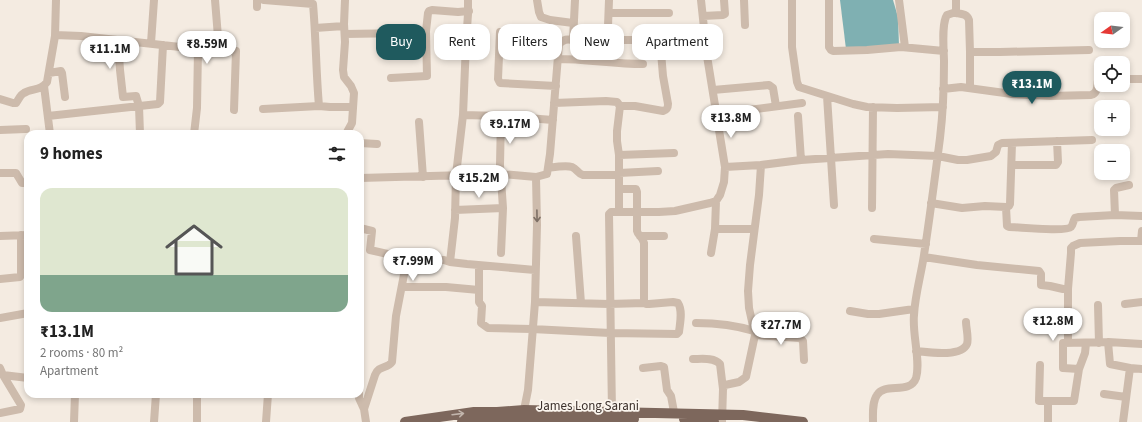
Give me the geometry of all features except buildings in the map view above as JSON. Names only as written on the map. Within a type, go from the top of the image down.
[{"type":"main road","points":[[410,422],[474,412],[497,412],[522,417]]},
{"type":"main road","points":[[588,418],[612,412],[674,412],[722,418],[742,414],[803,422]]},
{"type":"main road","name":"James Long Sarani","points":[[462,422],[522,417],[684,419],[714,422]]},
{"type":"street","points":[[50,130],[44,86],[49,73],[55,35],[56,0]]},
{"type":"street","points":[[151,43],[154,0]]},
{"type":"street","points":[[215,0],[218,50]]},
{"type":"street","points":[[264,0],[313,4],[319,106]]},
{"type":"street","points":[[346,0],[343,70],[344,77],[354,93],[352,123],[348,130]]},
{"type":"street","points":[[450,262],[462,115],[468,0]]},
{"type":"street","points":[[537,0],[541,17],[550,20],[573,23],[575,0]]},
{"type":"street","points":[[608,24],[609,0]]},
{"type":"street","points":[[701,0],[703,24]]},
{"type":"street","points":[[703,16],[724,14],[724,0]]},
{"type":"street","points":[[744,0],[745,25]]},
{"type":"street","points":[[792,0],[792,47],[799,87],[853,104],[873,107],[943,107]]},
{"type":"street","points":[[829,0],[829,47],[833,51],[905,47],[944,51]]},
{"type":"street","points":[[898,0],[905,47]]},
{"type":"street","points":[[956,0],[956,13]]},
{"type":"street","points":[[391,78],[427,76],[426,31],[429,11],[468,11]]},
{"type":"street","points":[[609,13],[669,13]]},
{"type":"street","points":[[873,422],[876,396],[880,391],[909,386],[914,383],[918,371],[913,328],[914,309],[924,257],[938,156],[943,107],[944,23],[947,15],[956,13],[966,15],[968,17],[970,88]]},
{"type":"street","points":[[315,28],[376,32]]},
{"type":"street","points":[[55,35],[81,36],[198,49],[236,51],[234,110]]},
{"type":"street","points":[[118,41],[123,98],[136,96],[139,106],[140,130]]},
{"type":"street","points":[[48,116],[158,104],[160,102],[163,45]]},
{"type":"street","points":[[194,130],[197,108],[198,49]]},
{"type":"street","points":[[970,52],[1089,50]]},
{"type":"street","points":[[562,56],[619,64],[643,64]]},
{"type":"street","points":[[499,60],[498,79],[500,83],[556,86]]},
{"type":"street","points":[[364,178],[501,174],[536,177],[547,174],[558,60]]},
{"type":"street","points":[[554,103],[606,101],[617,102],[620,106],[635,106],[663,111],[666,110],[668,104],[662,60]]},
{"type":"street","points":[[612,412],[609,304],[609,214],[611,212],[675,211],[716,201],[720,196],[724,182],[725,167],[708,60]]},
{"type":"street","points":[[49,73],[61,71],[65,97]]},
{"type":"street","points":[[1130,79],[1142,78]]},
{"type":"street","points":[[713,90],[769,85],[773,88],[776,106]]},
{"type":"street","points":[[0,99],[16,103],[26,91],[44,86]]},
{"type":"street","points":[[943,89],[952,87],[970,88],[1022,95],[1050,96],[1091,95],[1095,92]]},
{"type":"street","points":[[827,96],[834,205]]},
{"type":"street","points":[[717,114],[802,103]]},
{"type":"street","points":[[263,109],[319,106],[353,107]]},
{"type":"street","points":[[619,212],[619,155],[617,131],[620,106]]},
{"type":"street","points":[[872,208],[873,107]]},
{"type":"street","points":[[462,115],[553,120]]},
{"type":"street","points":[[501,116],[500,141],[503,208],[501,253]]},
{"type":"street","points":[[798,116],[801,160]]},
{"type":"street","points":[[419,122],[423,177]]},
{"type":"street","points":[[0,130],[26,129]]},
{"type":"street","points":[[725,167],[872,154],[938,156],[958,160],[975,159],[991,156],[996,152],[1000,144],[1092,140]]},
{"type":"street","points":[[1012,165],[1056,165],[1058,162],[1058,141]]},
{"type":"street","points":[[364,143],[377,144]]},
{"type":"street","points":[[931,203],[962,208],[980,206],[1009,206],[1012,143]]},
{"type":"street","points":[[619,155],[674,153]]},
{"type":"street","points":[[723,389],[725,385],[739,382],[746,377],[748,360],[754,342],[748,291],[761,165]]},
{"type":"street","points":[[548,168],[569,166],[574,167],[580,174],[583,175],[658,171]]},
{"type":"street","points":[[0,173],[14,172],[22,183],[24,183]]},
{"type":"street","points":[[522,417],[528,390],[535,302],[537,225],[536,177]]},
{"type":"street","points":[[1115,215],[1114,190],[1116,188],[1129,185]]},
{"type":"street","points":[[619,188],[637,190],[637,231],[644,243],[644,303]]},
{"type":"street","points":[[710,252],[715,228],[716,201]]},
{"type":"street","points":[[1006,207],[1007,226],[1041,229],[1067,229],[1072,226],[1075,218],[1079,217],[1115,215],[1142,216]]},
{"type":"street","points":[[455,210],[503,208]]},
{"type":"street","points":[[715,228],[754,229]]},
{"type":"street","points":[[364,229],[372,231],[370,250],[409,259],[444,260],[535,275]]},
{"type":"street","points":[[1068,343],[1068,289],[1071,248],[1080,243],[1142,241],[1142,231]]},
{"type":"street","points":[[0,236],[24,235]]},
{"type":"street","points":[[576,236],[582,303]]},
{"type":"street","points":[[640,236],[664,236]]},
{"type":"street","points":[[874,239],[926,244]]},
{"type":"street","points":[[0,279],[20,277],[24,245]]},
{"type":"street","points":[[924,257],[977,265],[1039,271],[1042,274],[1041,285],[1068,289]]},
{"type":"street","points":[[364,409],[368,393],[377,371],[380,368],[390,365],[392,362],[395,321],[407,259],[409,259]]},
{"type":"street","points":[[479,266],[479,302],[482,306],[482,323],[488,328],[675,335],[679,332],[681,311],[678,303],[609,304],[535,302]]},
{"type":"street","points":[[402,287],[446,287],[479,290]]},
{"type":"street","points":[[1125,304],[1142,302]]},
{"type":"street","points":[[1098,305],[1099,343]]},
{"type":"street","points":[[850,311],[879,314],[914,309]]},
{"type":"street","points":[[0,318],[24,314]]},
{"type":"street","points":[[696,322],[734,326],[754,333],[800,338],[803,341],[804,360]]},
{"type":"street","points":[[916,351],[940,354],[963,349],[967,344],[966,322]]},
{"type":"street","points":[[1079,368],[1063,368],[1063,343],[1108,342],[1142,344]]},
{"type":"street","points":[[1108,342],[1110,364],[1142,369]]},
{"type":"street","points":[[1040,365],[1039,401],[1074,401],[1079,368],[1085,353],[1086,343]]},
{"type":"street","points":[[693,359],[713,360],[720,364],[723,389],[722,418]]},
{"type":"street","points":[[643,368],[664,367],[667,390],[671,396],[674,412]]},
{"type":"street","points":[[1123,422],[1130,368]]},
{"type":"street","points":[[2,371],[24,377]]},
{"type":"street","points":[[0,413],[20,409],[21,406],[2,371]]},
{"type":"street","points":[[1104,394],[1126,397]]},
{"type":"street","points":[[74,422],[75,398]]},
{"type":"street","points":[[154,422],[156,398]]},
{"type":"street","points":[[197,398],[197,422]]},
{"type":"street","points":[[266,422],[268,398]]},
{"type":"street","points":[[359,398],[364,409],[366,422]]},
{"type":"street","points":[[1048,401],[1048,422]]},
{"type":"water","points":[[840,0],[893,0],[898,17],[899,46],[846,49]]}]
